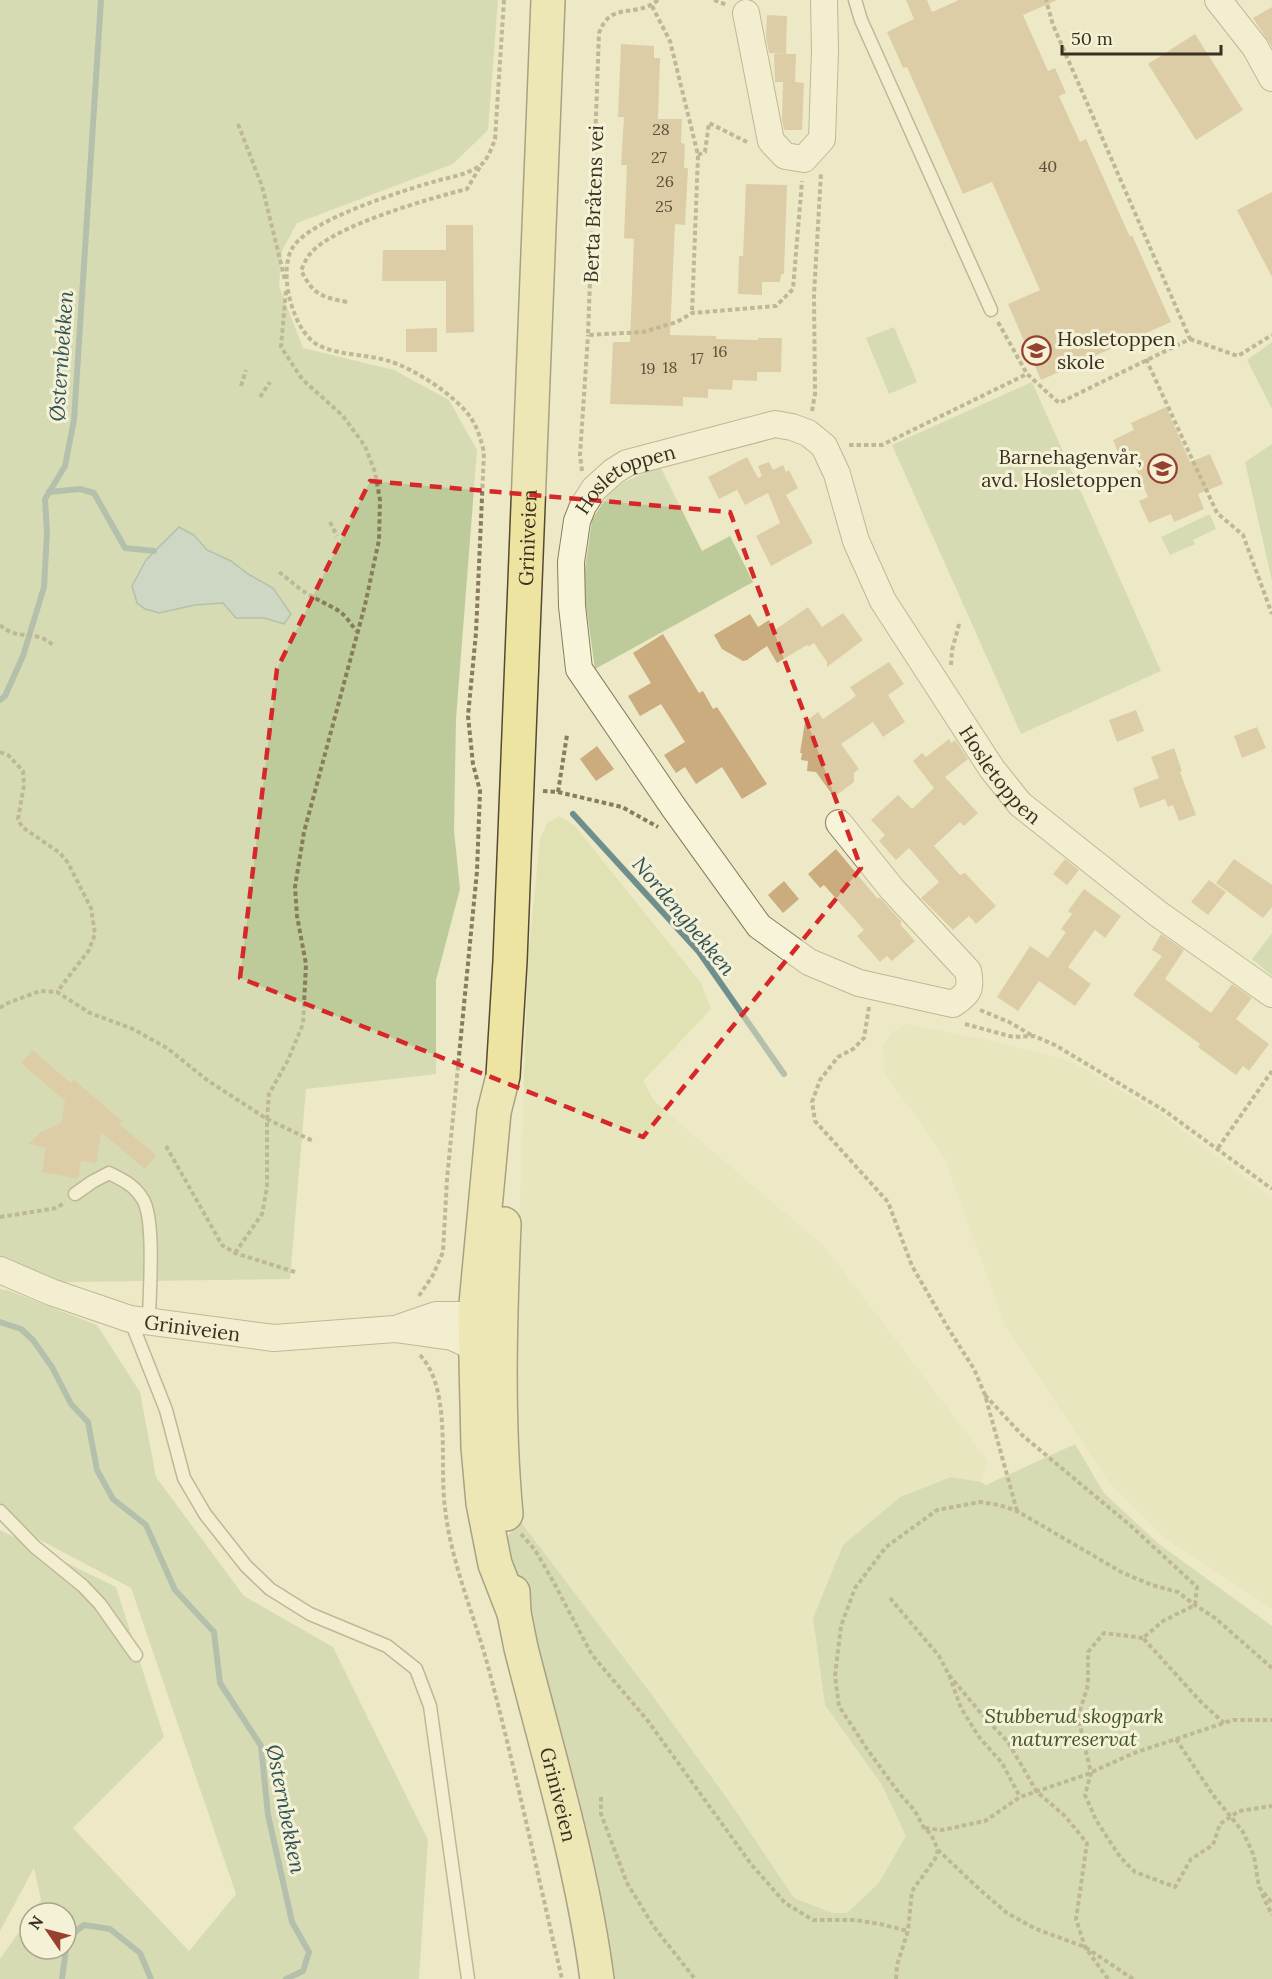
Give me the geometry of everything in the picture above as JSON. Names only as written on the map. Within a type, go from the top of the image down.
[{"type":"main road","name":"Griniveien","points":[[514,1613],[495,1564],[483,1503],[478,1447],[494,1112],[503,1076],[510,961],[548,0]]},
{"type":"main road","name":"Griniveien","points":[[483,1331],[505,1499],[514,1613],[578,1869],[590,1927],[597,1979]]},
{"type":"street","points":[[746,13],[771,141],[785,156],[804,159],[822,139],[824,0]]},
{"type":"street","points":[[1218,0],[1255,47],[1272,78]]},
{"type":"street","name":"Hosletoppen","points":[[953,1004],[859,983],[809,962],[759,926],[674,808],[579,669],[572,606],[571,562],[577,521],[594,489],[607,476],[627,463],[776,424],[792,427],[816,439],[837,474],[856,541],[883,601],[992,769],[1020,804],[1157,913],[1272,994]]},
{"type":"street","points":[[839,824],[892,889],[968,971],[970,983],[966,995],[953,1004]]},
{"type":"street","name":"Griniveien","points":[[0,1270],[51,1292],[139,1321],[274,1338],[395,1329],[436,1315],[483,1331]]},
{"type":"lane","points":[[855,0],[861,20],[991,310]]},
{"type":"lane","points":[[75,1194],[109,1173],[130,1184],[144,1200],[150,1221],[139,1321],[184,1478],[206,1514],[246,1566],[270,1589],[310,1614],[387,1646],[416,1669],[430,1707],[468,1979]]},
{"type":"lane","points":[[0,1511],[35,1547],[83,1586],[100,1604],[136,1655]]},
{"type":"path","points":[[347,302],[325,297],[308,286],[302,270],[310,254],[334,235],[430,198],[466,189],[489,156],[495,139],[504,0]]},
{"type":"path","points":[[658,0],[652,6],[670,41],[698,155],[692,313]]},
{"type":"path","points":[[1046,0],[1053,25],[1190,339]]},
{"type":"path","name":"Berta Bråtens vei","points":[[588,335],[599,33],[607,14],[615,9],[652,6]]},
{"type":"path","points":[[698,155],[705,154],[709,123],[734,136]]},
{"type":"path","points":[[238,124],[262,186],[286,287],[301,329],[315,344],[328,349],[390,361],[418,375],[449,396],[470,417],[480,434],[484,452],[476,633],[468,716],[473,764],[480,790],[477,871],[447,1179],[443,1252],[433,1275],[395,1329],[427,1363],[439,1393],[445,1509],[461,1580],[489,1668],[562,1979]]},
{"type":"path","points":[[822,139],[814,295],[816,439],[882,445],[1027,374]]},
{"type":"path","points":[[594,489],[581,470],[580,455],[588,335],[643,332],[677,322],[692,313],[776,306],[793,289],[804,159]]},
{"type":"path","points":[[235,1252],[262,1214],[267,1187],[269,1094],[288,1060],[303,1024],[306,964],[297,916],[295,887],[304,832],[365,605],[379,540],[380,500],[375,472],[365,446],[343,416],[302,379],[281,347],[286,260],[302,236],[317,226],[398,193],[470,171],[482,164]]},
{"type":"path","points":[[991,310],[1027,374],[1059,403],[1190,339],[1238,356],[1272,335]]},
{"type":"path","points":[[1146,359],[1217,513],[1243,535],[1272,614]]},
{"type":"path","points":[[241,386],[246,370]]},
{"type":"path","points":[[260,397],[270,382]]},
{"type":"path","points":[[330,522],[337,536]]},
{"type":"path","points":[[279,572],[314,598],[337,608],[357,632]]},
{"type":"path","points":[[0,625],[9,633],[41,638],[55,646]]},
{"type":"path","points":[[558,792],[567,735]]},
{"type":"path","points":[[0,752],[8,755],[23,771],[24,785],[18,819],[22,827],[60,853],[68,863],[91,908],[95,934],[89,950],[57,992]]},
{"type":"path","points":[[0,1008],[40,991],[57,992],[90,1013],[133,1029],[167,1048],[207,1080],[267,1119],[313,1141]]},
{"type":"path","points":[[870,997],[864,1038],[853,1049],[838,1057],[820,1080],[812,1102],[815,1121],[888,1202],[912,1266],[974,1369],[985,1395],[1017,1511]]},
{"type":"path","points":[[953,1004],[982,1010],[1034,1036]]},
{"type":"path","points":[[1218,1148],[1272,1071]]},
{"type":"path","points":[[1165,1111],[1272,1189]]},
{"type":"path","points":[[165,1146],[222,1245],[235,1252],[295,1272]]},
{"type":"path","points":[[0,1217],[57,1208],[75,1194]]},
{"type":"path","points":[[985,1395],[1022,1435],[1131,1526],[1197,1587],[1195,1605]]},
{"type":"path","points":[[505,1499],[516,1527],[535,1550],[592,1655],[648,1721],[751,1864],[785,1903],[813,1920],[855,1920],[908,1931]]},
{"type":"path","points":[[1133,1979],[1086,1947],[1036,1929],[1007,1913],[938,1850],[931,1834],[924,1828],[915,1811],[886,1776],[839,1706],[835,1676],[841,1626],[855,1588],[886,1547],[937,1510],[980,1502],[999,1505],[1017,1511],[1123,1573],[1152,1585],[1178,1592],[1215,1618],[1272,1668]]},
{"type":"path","points":[[890,1598],[939,1656],[949,1675],[961,1708],[979,1737],[1002,1763],[1020,1797]]},
{"type":"path","points":[[1143,1638],[1163,1621],[1195,1605]]},
{"type":"path","points":[[1224,1723],[1201,1702],[1143,1638],[1104,1633],[1089,1652],[1088,1685],[1078,1717],[1091,1773],[1085,1795],[1096,1821],[1120,1857],[1136,1872],[1175,1887],[1191,1859],[1213,1845],[1220,1824],[1239,1811],[1272,1806]]},
{"type":"path","points":[[949,1675],[1008,1742],[1037,1792],[1065,1816],[1087,1843],[1076,1920],[1086,1947],[1108,1979]]},
{"type":"path","points":[[924,1828],[942,1830],[985,1821],[1020,1797],[1091,1773],[1134,1753],[1233,1720],[1272,1720]]},
{"type":"path","points":[[1176,1739],[1213,1796],[1243,1832],[1254,1856],[1259,1887],[1272,1915]]},
{"type":"path","points":[[601,1797],[601,1814],[627,1883],[654,1927],[694,1979]]},
{"type":"path","points":[[896,1979],[897,1965],[908,1931],[912,1891],[935,1859],[938,1850]]},
{"type":"path","points":[[1259,1887],[1272,1903]]},
{"type":"highlighted area","points":[[370,481],[730,512],[861,868],[643,1137],[240,978],[277,669]]},
{"type":"green space","points":[[0,0],[498,0],[488,130],[453,164],[297,223],[282,251],[279,286],[303,348],[394,370],[449,400],[477,450],[456,719],[454,831],[460,889],[436,980],[436,1074],[306,1089],[290,1279],[0,1283]]},
{"type":"green space","points":[[894,327],[917,382],[889,394],[866,338]]},
{"type":"green space","points":[[1272,342],[1272,409],[1247,360]]},
{"type":"green space","points":[[1032,382],[1161,671],[1021,734],[892,445]]},
{"type":"green space","points":[[1272,444],[1272,581],[1245,462]]},
{"type":"green space","points":[[660,466],[702,551],[730,536],[753,582],[595,669],[583,583],[592,520],[613,487]]},
{"type":"green space","points":[[1210,514],[1216,529],[1193,540],[1195,544],[1170,555],[1161,537]]},
{"type":"green space","points":[[559,816],[575,826],[701,983],[711,1009],[643,1081],[655,1102],[825,1247],[988,1461],[981,1482],[951,1477],[900,1497],[843,1545],[813,1618],[917,1831],[901,1884],[845,1918],[792,1898],[520,1521],[515,1352],[528,958],[540,839],[547,823]]},
{"type":"green space","points":[[1272,933],[1272,976],[1252,959]]},
{"type":"green space","points":[[905,1024],[993,1041],[1070,1061],[1159,1113],[1272,1198],[1272,1609],[1165,1538],[1111,1486],[1006,1328],[944,1157],[884,1072],[883,1045],[892,1032]]},
{"type":"green space","points":[[0,1289],[97,1325],[140,1392],[156,1477],[244,1596],[333,1647],[428,1840],[419,1979],[0,1979],[0,1959],[18,1933],[18,1961],[78,1961],[78,1901],[40,1901],[34,1868],[0,1931],[0,1530],[116,1587],[164,1737],[73,1828],[189,1951],[236,1894],[131,1588],[0,1519]]},
{"type":"green space","name":"Stubberud skogpark naturreservat","points":[[1075,1444],[1104,1493],[1159,1544],[1272,1626],[1272,1979],[593,1979],[530,1639],[507,1537],[520,1521],[652,1695],[731,1804],[794,1898],[832,1913],[847,1913],[879,1883],[906,1836],[882,1785],[825,1705],[813,1618],[843,1545],[900,1497],[951,1477],[981,1482],[986,1485]]},
{"type":"water","points":[[179,527],[194,535],[207,550],[231,561],[273,588],[291,614],[284,624],[264,618],[236,618],[223,603],[195,605],[159,613],[145,609],[137,603],[132,586],[146,560]]},
{"type":"building","points":[[906,0],[927,0],[932,12],[959,0],[1057,0],[1023,15],[1048,71],[1055,68],[1066,93],[1059,96],[1080,142],[1086,139],[1171,322],[1041,380],[1008,304],[1040,290],[992,182],[963,194],[907,67],[903,68],[887,32],[914,19]]},
{"type":"building","points":[[1272,7],[1272,47],[1253,18]]},
{"type":"building","points":[[767,15],[787,16],[786,54],[769,53],[766,37]]},
{"type":"building","points":[[1195,34],[1243,110],[1196,140],[1148,64]]},
{"type":"building","points":[[621,44],[654,46],[654,58],[660,58],[658,119],[682,119],[681,143],[685,144],[684,168],[688,168],[685,225],[675,224],[670,335],[716,336],[716,339],[782,338],[781,372],[757,372],[757,381],[733,380],[732,390],[708,389],[708,398],[683,397],[683,406],[610,404],[613,342],[630,342],[634,239],[624,238],[627,165],[621,165],[624,117],[618,117]]},
{"type":"building","points":[[774,54],[796,54],[795,82],[804,83],[802,130],[784,130],[783,82],[775,82]]},
{"type":"building","points":[[746,184],[787,185],[784,274],[781,274],[780,282],[762,282],[762,295],[738,294],[739,256],[743,256]]},
{"type":"building","points":[[1272,192],[1272,277],[1237,210]]},
{"type":"building","points":[[446,225],[473,225],[474,332],[446,333],[446,281],[382,281],[383,250],[446,250]]},
{"type":"building","points":[[437,328],[437,352],[406,352],[406,329]]},
{"type":"building","points":[[1166,407],[1190,462],[1210,454],[1223,484],[1198,494],[1204,509],[1174,522],[1171,514],[1149,523],[1139,501],[1148,497],[1131,458],[1122,462],[1113,440],[1134,430],[1131,423]]},
{"type":"building","points":[[747,457],[758,478],[762,476],[758,466],[769,462],[773,470],[783,465],[786,472],[789,470],[798,488],[786,495],[813,543],[771,566],[756,536],[780,523],[768,493],[745,505],[737,490],[719,499],[708,477]]},
{"type":"building","points":[[808,607],[822,627],[843,613],[863,640],[827,667],[827,662],[814,643],[777,663],[767,646],[743,661],[722,649],[714,635],[750,614],[758,627],[769,620],[775,630]]},
{"type":"building","points":[[663,634],[699,693],[703,691],[713,709],[717,707],[767,784],[742,799],[722,767],[696,784],[685,767],[676,773],[664,755],[685,742],[661,704],[640,716],[628,696],[651,683],[633,653]]},
{"type":"building","points":[[889,662],[904,684],[888,695],[905,722],[883,737],[873,722],[841,744],[859,769],[854,773],[854,782],[834,797],[816,772],[807,771],[808,761],[801,760],[805,722],[818,712],[823,719],[856,696],[850,687]]},
{"type":"building","points":[[1136,710],[1144,731],[1117,742],[1109,720]]},
{"type":"building","points":[[1257,727],[1266,748],[1242,758],[1234,736]]},
{"type":"building","points":[[949,739],[951,743],[955,740],[968,759],[945,777],[978,813],[964,826],[960,822],[934,846],[960,875],[965,873],[996,906],[976,924],[969,916],[953,930],[921,898],[939,882],[909,848],[896,860],[879,841],[885,835],[871,820],[898,795],[912,809],[934,788],[913,761],[922,753],[926,757]]},
{"type":"building","points":[[597,746],[614,769],[596,781],[580,759]]},
{"type":"building","points":[[1174,748],[1196,815],[1179,821],[1173,805],[1168,807],[1165,799],[1140,808],[1133,788],[1159,778],[1151,757]]},
{"type":"building","points":[[836,849],[877,898],[880,898],[902,922],[900,924],[915,941],[892,961],[887,956],[880,962],[857,936],[864,930],[824,885],[820,888],[808,874]]},
{"type":"building","points":[[1065,859],[1079,870],[1067,885],[1053,874]]},
{"type":"building","points":[[1234,859],[1272,885],[1272,907],[1263,918],[1216,883]]},
{"type":"building","points":[[1209,880],[1226,892],[1208,915],[1191,902]]},
{"type":"building","points":[[784,881],[799,899],[783,913],[768,895]]},
{"type":"building","points":[[1084,889],[1121,916],[1105,938],[1095,930],[1068,967],[1091,984],[1075,1006],[1039,981],[1018,1011],[997,997],[1030,946],[1048,958],[1066,932],[1061,929],[1072,914],[1068,911]]},
{"type":"building","points":[[1161,934],[1184,950],[1165,979],[1211,1013],[1232,984],[1252,998],[1236,1019],[1269,1044],[1249,1071],[1243,1066],[1236,1075],[1198,1047],[1200,1044],[1133,995],[1162,956],[1152,950]]},
{"type":"building","points":[[33,1050],[72,1084],[73,1079],[122,1121],[119,1124],[156,1155],[145,1169],[101,1132],[96,1164],[81,1161],[78,1179],[42,1172],[46,1148],[28,1144],[42,1131],[61,1123],[65,1101],[21,1063]]},
{"type":"waterway","name":"Østernbekken","points":[[0,700],[5,696],[23,656],[44,587],[47,533],[45,499],[65,466],[74,420],[101,0]]},
{"type":"waterway","name":"Nordengbekken","points":[[49,492],[80,489],[94,493],[125,548],[154,551]]},
{"type":"waterway","name":"Nordengbekken","points":[[573,814],[699,952],[784,1074]]},
{"type":"waterway","name":"Østernbekken","points":[[0,1322],[21,1329],[33,1340],[52,1367],[71,1404],[88,1422],[97,1470],[113,1499],[146,1525],[175,1590],[214,1632],[220,1683],[261,1746],[268,1815],[292,1922],[309,1952],[303,1971],[286,1979]]},
{"type":"waterway","name":"Østernbekken","points":[[78,1930],[84,1925],[110,1929],[140,1953],[151,1979]]},
{"type":"waterway","name":"Østernbekken","points":[[62,1979],[64,1961]]},
{"type":"place","name":"Hosletoppen skole","points":[[1036,350]]},
{"type":"place","name":"Barnehagenvår, avd. Hosletoppen","points":[[1163,468]]}]
